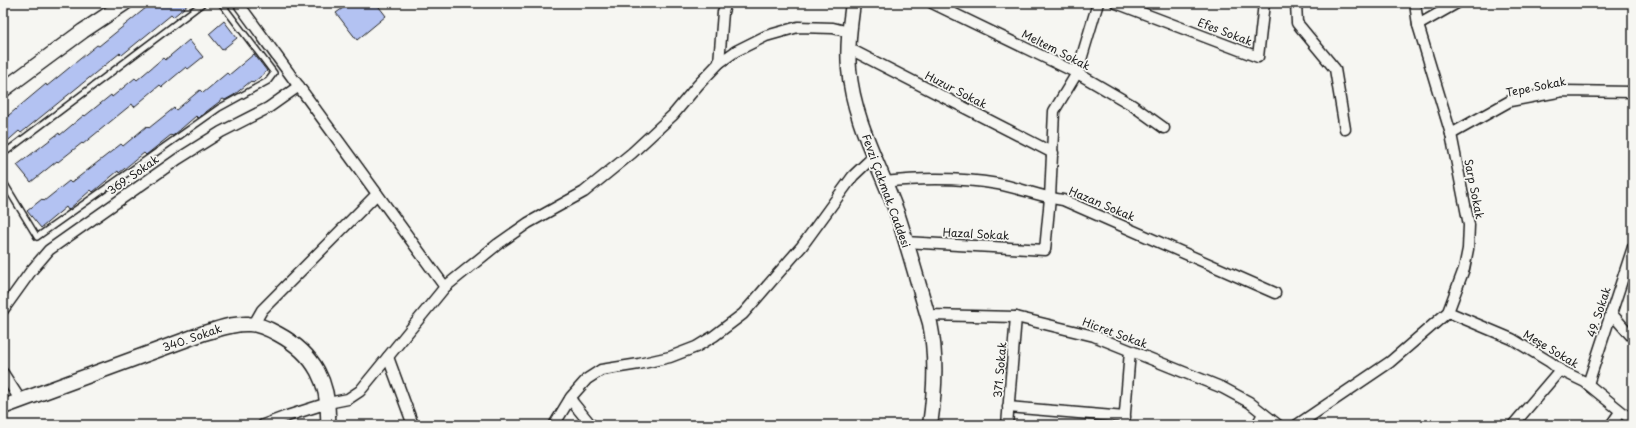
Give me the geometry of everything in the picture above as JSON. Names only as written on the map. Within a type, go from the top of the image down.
[{"type":"street","points":[[84,31],[116,3]]},
{"type":"street","points":[[3,90],[125,3]]},
{"type":"street","points":[[238,3],[445,287]]},
{"type":"street","points":[[720,63],[722,12],[726,3]]},
{"type":"street","name":"Fevzi Çakmak Caddesi","points":[[853,3],[848,48],[849,70],[853,94],[858,113],[897,213],[928,315],[934,341],[935,362],[930,425]]},
{"type":"street","name":"Meltem Sokak","points":[[932,3],[1076,73],[1132,105],[1164,128]]},
{"type":"street","points":[[1050,198],[1054,111],[1076,73],[1098,3]]},
{"type":"street","name":"Efes Sokak","points":[[1116,3],[1258,57],[1264,3]]},
{"type":"street","points":[[1296,3],[1297,23],[1335,69],[1345,129]]},
{"type":"street","name":"Sarp Sokak","points":[[1297,425],[1390,362],[1448,312],[1464,269],[1468,249],[1469,225],[1451,134],[1418,25],[1415,3]]},
{"type":"street","points":[[1418,25],[1457,3]]},
{"type":"street","points":[[263,425],[328,403],[348,399],[360,391],[445,287],[498,244],[528,223],[584,192],[626,158],[673,115],[698,85],[720,63],[736,51],[766,36],[798,27],[833,28],[849,32]]},
{"type":"street","name":"Huzur Sokak","points":[[848,48],[1053,153]]},
{"type":"street","name":"369. Sokak","points":[[3,310],[31,271],[49,250],[178,159],[221,132],[268,108],[299,86]]},
{"type":"street","name":"Tepe Sokak","points":[[1451,134],[1510,102],[1563,91],[1633,92]]},
{"type":"street","points":[[554,425],[570,399],[587,378],[601,370],[670,358],[696,347],[714,336],[743,314],[802,246],[853,176],[874,156]]},
{"type":"street","name":"Hazan Sokak","points":[[884,182],[944,179],[998,184],[1063,200],[1275,293]]},
{"type":"street","points":[[254,324],[262,310],[377,194]]},
{"type":"street","name":"Hazal Sokak","points":[[905,242],[1045,250],[1050,198]]},
{"type":"street","name":"49. Sokak","points":[[1588,384],[1633,246]]},
{"type":"street","name":"Meşe Sokak","points":[[1448,312],[1512,339],[1550,362],[1560,370],[1588,384],[1620,412],[1633,421]]},
{"type":"street","points":[[1611,313],[1633,338]]},
{"type":"street","name":"Hicret Sokak","points":[[928,315],[1016,317],[1094,336],[1223,388],[1249,402],[1278,425]]},
{"type":"street","name":"371. Sokak","points":[[1007,425],[1016,317]]},
{"type":"street","name":"340. Sokak","points":[[3,407],[228,325],[254,324],[266,328],[290,340],[308,356],[321,377],[326,391],[328,403],[328,425]]},
{"type":"street","points":[[1008,407],[1124,421],[1130,351]]},
{"type":"street","points":[[388,357],[413,425]]},
{"type":"street","points":[[1513,425],[1560,370]]},
{"type":"street","points":[[3,374],[21,400]]},
{"type":"street","points":[[570,399],[591,425]]},
{"type":"street","points":[[1611,425],[1620,412]]},
{"type":"street","points":[[1257,425],[1263,414]]},
{"type":"lane","points":[[3,154],[204,3]]},
{"type":"lane","points":[[3,181],[36,237],[219,108],[268,82],[274,73],[221,3]]},
{"type":"building","points":[[152,3],[190,3],[173,17],[171,15],[122,55],[120,53],[21,133],[19,131],[3,145],[3,120],[46,84],[47,86]]},
{"type":"building","points":[[350,3],[376,3],[386,16],[357,40],[336,13]]},
{"type":"building","points":[[224,21],[237,38],[222,50],[209,34]]},
{"type":"building","points":[[189,40],[203,57],[188,69],[186,67],[162,87],[160,85],[134,107],[132,104],[83,144],[82,143],[58,162],[57,161],[31,182],[17,165],[59,133],[60,135],[111,95],[112,97],[135,78],[137,80],[163,58],[165,60]]},
{"type":"building","points":[[254,54],[267,71],[253,83],[251,81],[234,95],[225,100],[223,99],[198,118],[196,116],[174,135],[171,135],[146,155],[144,153],[119,173],[118,171],[93,192],[91,190],[68,210],[66,207],[41,228],[27,211],[42,199],[44,201],[69,181],[71,183],[121,144],[123,146],[147,126],[149,128],[174,108],[176,110],[200,90],[203,93],[227,73],[229,75]]}]
